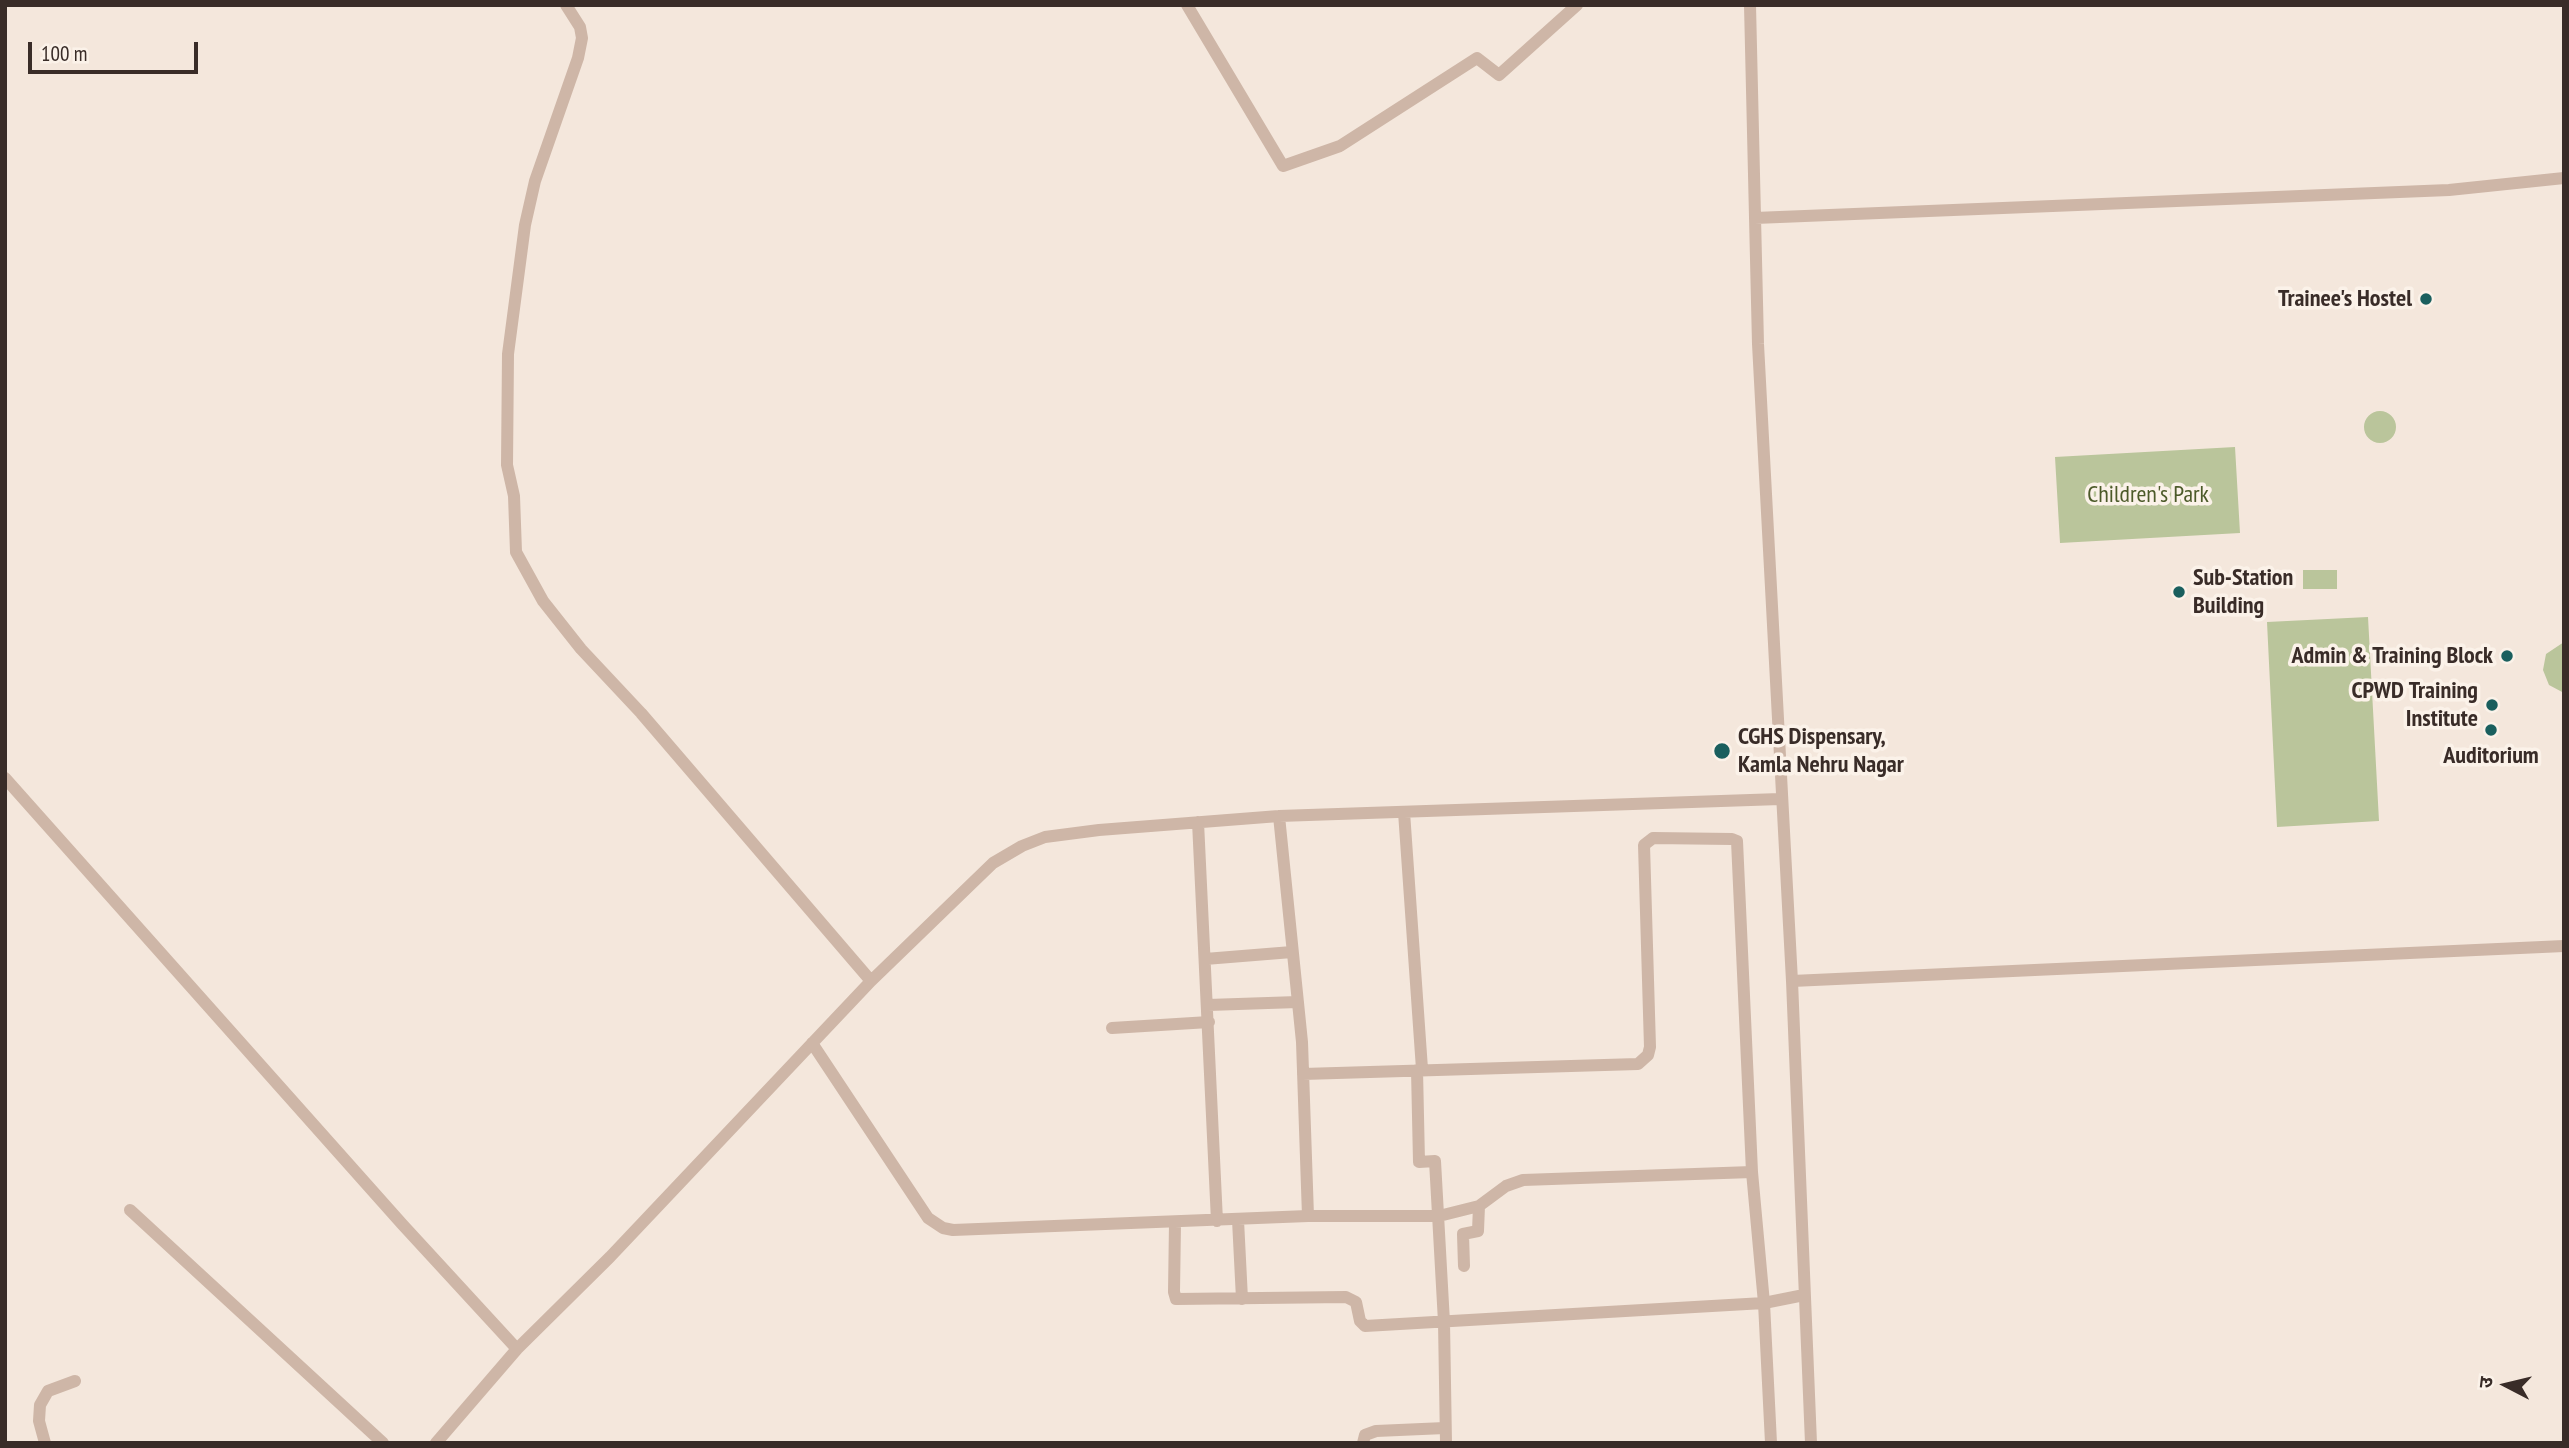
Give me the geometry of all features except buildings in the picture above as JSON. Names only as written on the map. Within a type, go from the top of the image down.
[{"type":"street","points":[[566,5],[580,27],[582,38],[533,192],[508,354],[507,466],[513,496],[516,552],[543,601],[581,649],[641,713],[871,981]]},
{"type":"street","points":[[1187,5],[1283,166],[1340,146],[1477,58],[1499,75],[1577,5]]},
{"type":"street","points":[[1750,5],[1755,218],[1780,799],[1792,981],[1811,1443]]},
{"type":"street","points":[[1755,218],[2449,190],[2564,178]]},
{"type":"street","points":[[5,778],[402,1224],[517,1349]]},
{"type":"street","points":[[436,1443],[517,1349],[610,1257],[871,981],[985,870],[1022,846],[1045,837],[1098,830],[1279,816],[1780,799]]},
{"type":"street","points":[[1404,812],[1420,1069],[1419,1163],[1436,1161],[1444,1322],[1446,1443]]},
{"type":"street","points":[[1279,816],[1298,1002],[1308,1216]]},
{"type":"street","points":[[1198,822],[1217,1221]]},
{"type":"street","points":[[1303,1074],[1638,1064],[1644,1060],[1650,1047],[1644,845],[1653,838],[1737,841],[1752,1172],[1764,1304],[1771,1443]]},
{"type":"street","points":[[1792,981],[2564,946]]},
{"type":"street","points":[[1205,959],[1292,952]]},
{"type":"street","points":[[1208,1005],[1298,1002]]},
{"type":"street","points":[[1112,1028],[1209,1022]]},
{"type":"street","points":[[812,1043],[928,1218],[943,1228],[953,1230],[1308,1216],[1439,1216],[1479,1206],[1506,1186],[1523,1180],[1752,1172]]},
{"type":"street","points":[[1464,1266],[1463,1234],[1478,1231],[1479,1206]]},
{"type":"street","points":[[130,1210],[383,1443]]},
{"type":"street","points":[[1238,1220],[1242,1299]]},
{"type":"street","points":[[1175,1223],[1174,1292],[1177,1299],[1346,1297],[1356,1302],[1360,1321],[1365,1326],[1764,1304],[1804,1295]]},
{"type":"street","points":[[45,1443],[39,1422],[40,1405],[48,1391],[75,1381]]},
{"type":"street","points":[[1363,1443],[1365,1435],[1376,1431],[1446,1428]]},
{"type":"green space","points":[[2380,411],[2391,416],[2396,427],[2391,438],[2380,443],[2369,438],[2364,427],[2369,416]]},
{"type":"green space","name":"Children's Park","points":[[2235,447],[2240,533],[2060,543],[2055,457]]},
{"type":"green space","points":[[2303,570],[2337,570],[2337,589],[2303,589]]},
{"type":"green space","points":[[2368,617],[2379,821],[2277,827],[2267,622]]},
{"type":"green space","points":[[2564,642],[2564,693],[2549,685],[2543,670],[2546,654]]},
{"type":"place","name":"Trainee's Hostel","points":[[2426,299]]},
{"type":"place","name":"Sub-Station Building","points":[[2179,592]]},
{"type":"place","name":"Admin & Training Block","points":[[2507,656]]},
{"type":"place","name":"CPWD Training Institute","points":[[2492,705]]},
{"type":"place","name":"Auditorium","points":[[2491,730]]},
{"type":"place","name":"CGHS Dispensary, Kamla Nehru Nagar","points":[[1722,751]]}]
